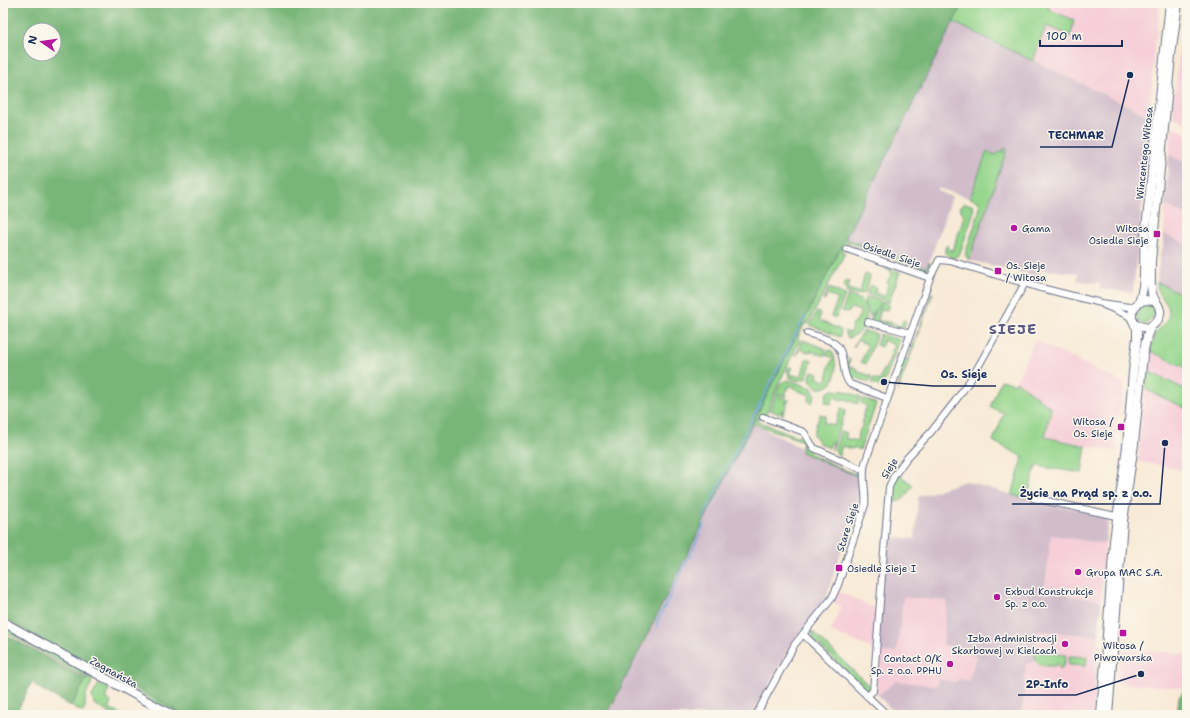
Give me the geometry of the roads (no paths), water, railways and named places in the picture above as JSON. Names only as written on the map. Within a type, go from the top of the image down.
[{"type":"main road","name":"Wincentego Witosa","points":[[1137,305],[1142,292],[1145,244],[1170,3]]},
{"type":"main road","name":"Wincentego Witosa","points":[[1154,301],[1152,298],[1151,289],[1152,245],[1171,56],[1178,3]]},
{"type":"main road","points":[[1101,715],[1116,516],[1124,466],[1137,344],[1137,332],[1133,322],[1132,313],[1137,305],[1145,300],[1154,301],[1160,308],[1160,316],[1158,320],[1151,326],[1146,328],[1133,322]]},
{"type":"main road","points":[[1108,715],[1123,521],[1134,444],[1143,355],[1151,326]]},
{"type":"main road","name":"Zagnańska","points":[[3,622],[172,715]]},
{"type":"street","name":"Osiedle Sieje","points":[[847,249],[930,278]]},
{"type":"street","name":"Stare Sieje","points":[[756,715],[795,644],[829,604],[838,585],[865,505],[866,498],[863,470],[910,333],[930,278],[939,260],[950,261],[1025,283]]},
{"type":"street","points":[[1025,283],[1101,303],[1129,307],[1137,305]]},
{"type":"street","name":"Sieje","points":[[868,696],[873,691],[889,487],[894,476],[906,459],[952,406],[973,376],[1025,283]]},
{"type":"street","points":[[1101,303],[1127,315],[1133,322]]},
{"type":"street","points":[[868,322],[910,333]]},
{"type":"street","points":[[807,333],[832,342],[839,348],[845,376],[850,384],[887,398]]},
{"type":"street","points":[[763,417],[804,432],[814,448],[863,470]]},
{"type":"street","points":[[1033,498],[1116,516]]},
{"type":"street","points":[[804,635],[887,715]]},
{"type":"waterway","points":[[703,518],[805,316]]},
{"type":"waterway","points":[[657,628],[657,622],[704,524]]},
{"type":"place","name":"TECHMAR","points":[[1130,75]]},
{"type":"place","name":"Gama","points":[[1014,228]]},
{"type":"place","name":"Witosa Osiedle Sieje","points":[[1157,234]]},
{"type":"place","name":"Os. Sieje / Witosa","points":[[998,271]]},
{"type":"place","name":"Os. Sieje","points":[[884,382]]},
{"type":"place","name":"Witosa / Os. Sieje","points":[[1121,427]]},
{"type":"place","name":"Życie na Prąd sp. z o.o.","points":[[1165,443]]},
{"type":"place","name":"Osiedle Sieje I","points":[[839,568]]},
{"type":"place","name":"Grupa MAC S.A.","points":[[1078,572]]},
{"type":"place","name":"Exbud Konstrukcje Sp. z o.o.","points":[[997,597]]},
{"type":"place","name":"Witosa / Piwowarska","points":[[1123,633]]},
{"type":"place","name":"Izba Administracji Skarbowej w Kielcach","points":[[1065,644]]},
{"type":"place","name":"Contact O/K Sp. z o.o. PPHU","points":[[950,664]]},
{"type":"place","name":"2P-Info","points":[[1141,674]]},
{"type":"district","name":"SIEJE","points":[[1013,329]]}]
